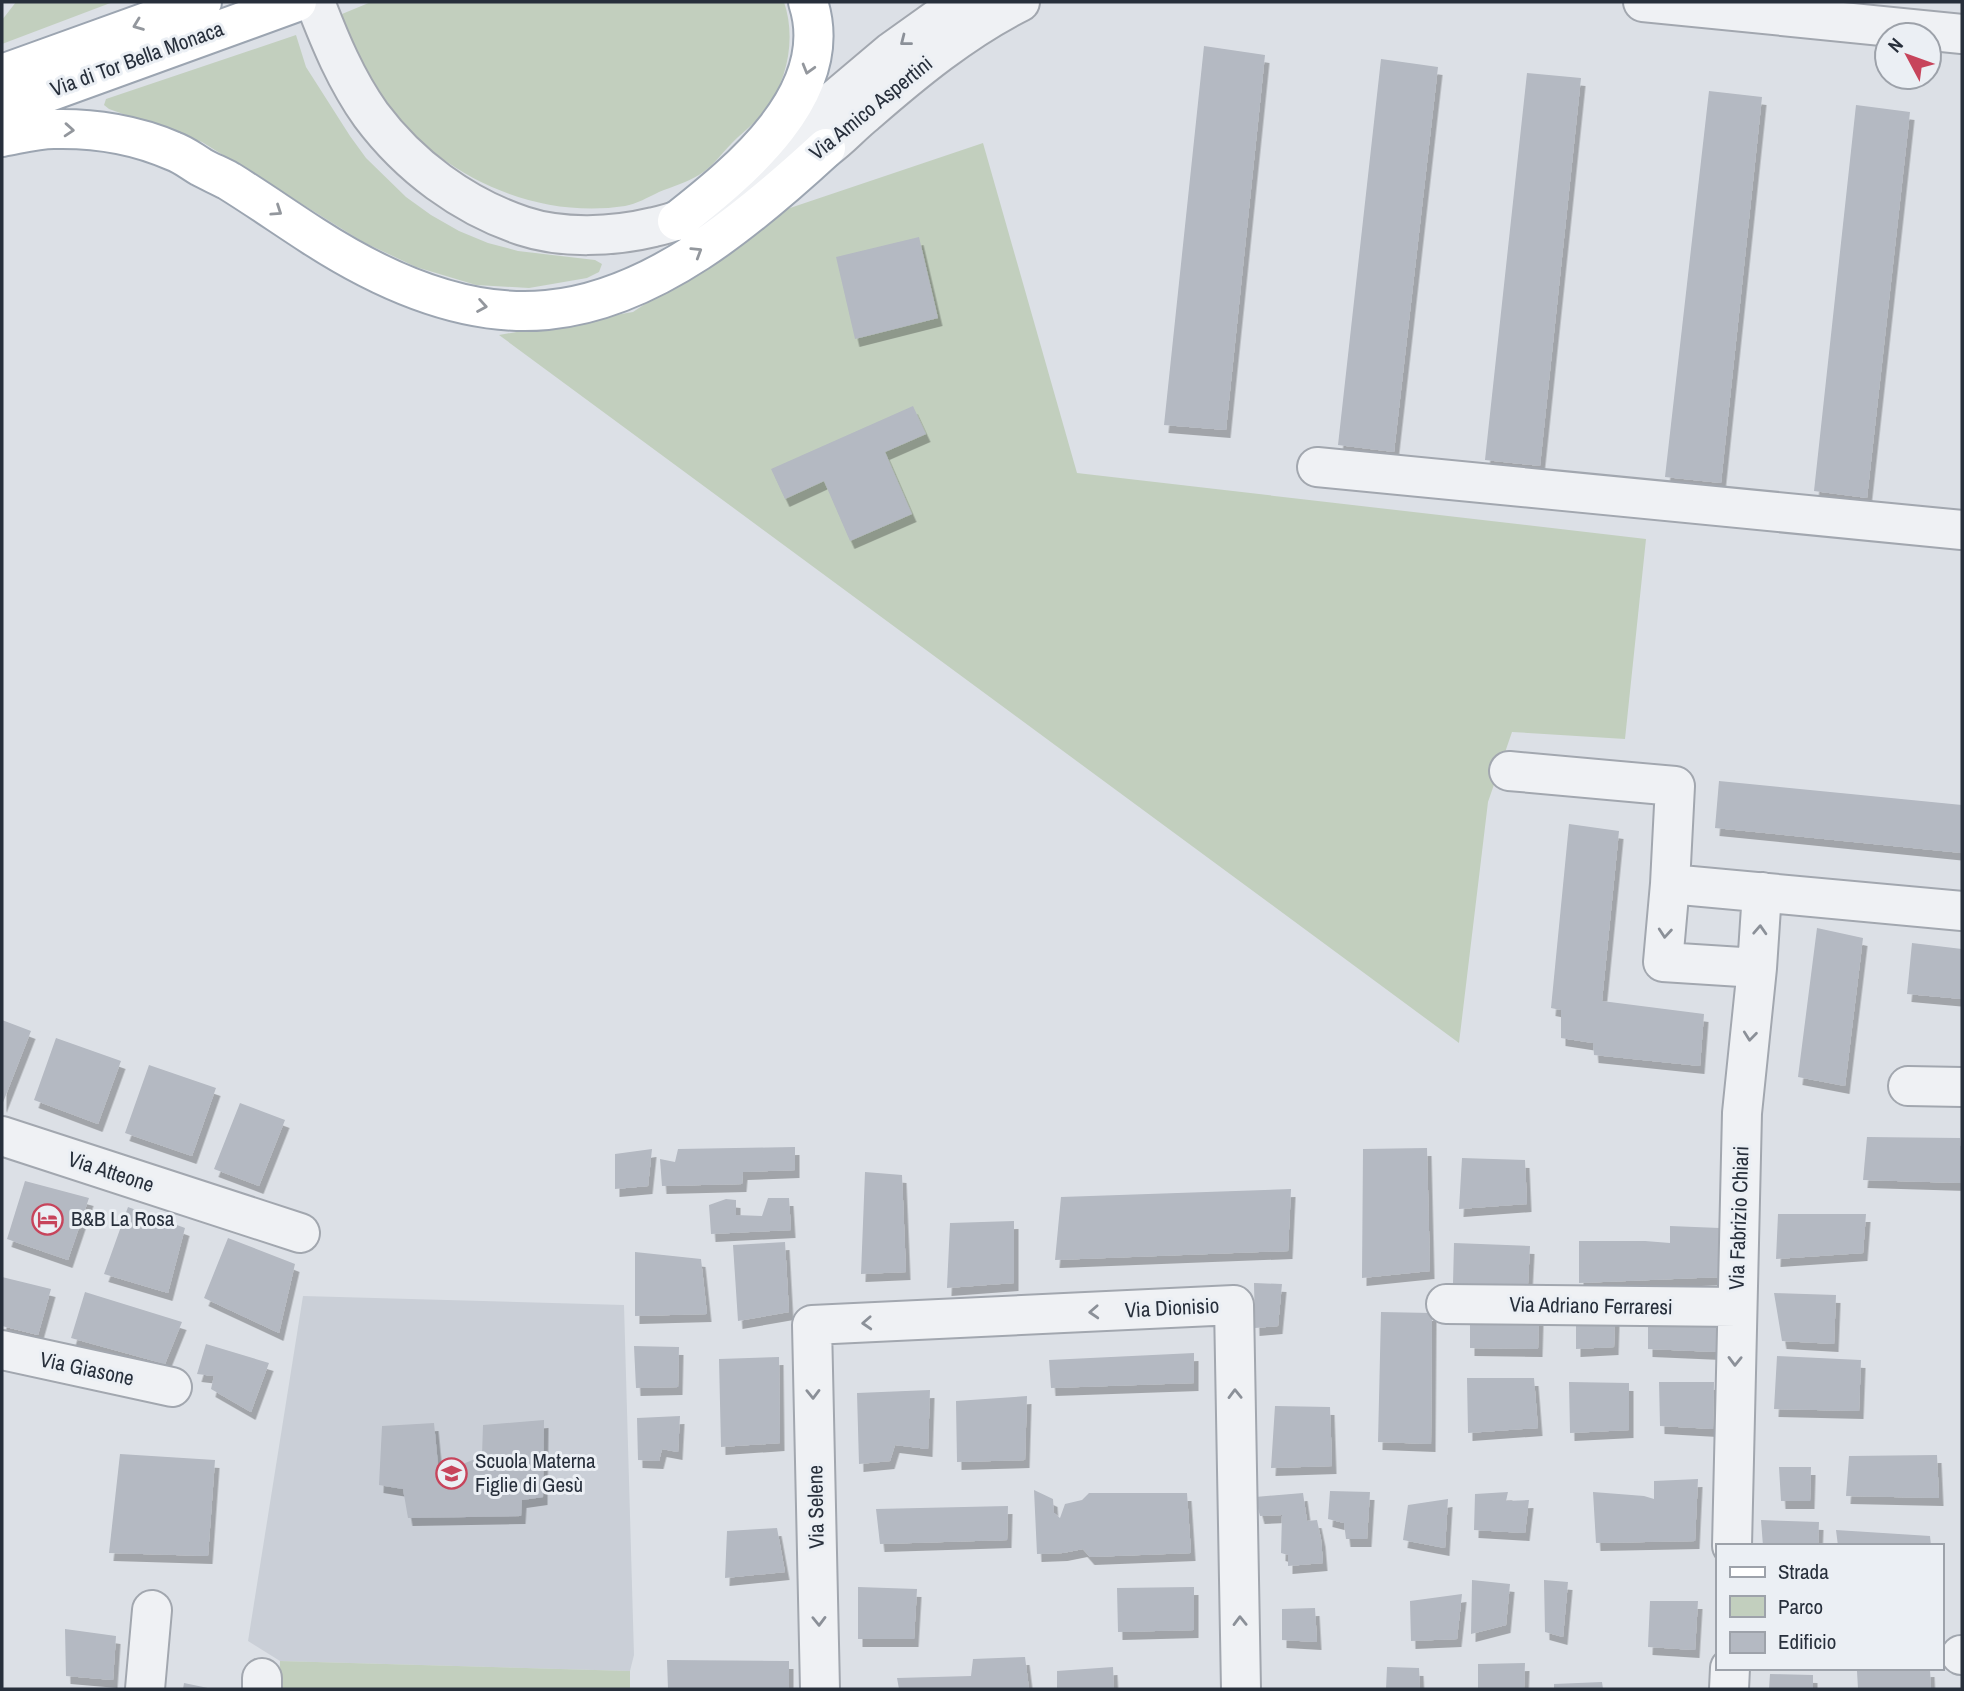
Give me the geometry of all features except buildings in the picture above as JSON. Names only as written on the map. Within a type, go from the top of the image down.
[{"type":"main road","name":"Via di Tor Bella Monaca","points":[[2,74],[202,2]]},
{"type":"main road","points":[[677,221],[757,151],[790,107],[802,86],[811,61],[814,29],[808,2]]},
{"type":"main road","name":"Via di Tor Bella Monaca","points":[[2,108],[285,6]]},
{"type":"main road","points":[[2,136],[68,129],[122,135],[156,144],[191,159],[198,166],[267,204],[328,245],[391,279],[454,301],[519,311],[580,304],[628,289],[663,271],[710,244],[786,185],[827,148]]},
{"type":"street","name":"Via Amico Aspertini","points":[[315,2],[348,78],[377,122],[426,173],[464,199],[522,226],[578,234],[653,228],[677,221],[755,188],[827,148],[868,111],[945,50],[983,22],[1020,2]]},
{"type":"street","name":"Via Amico Aspertini","points":[[677,221],[755,167],[891,52],[961,2]]},
{"type":"street","points":[[1643,2],[1948,22]]},
{"type":"street","points":[[1317,467],[1962,530]]},
{"type":"street","points":[[1509,771],[1675,786],[1670,884],[1662,962],[1757,968]]},
{"type":"street","points":[[1670,884],[1962,911]]},
{"type":"street","name":"Via Fabrizio Chiari","points":[[1732,1544],[1742,1114],[1762,891]]},
{"type":"street","points":[[1908,1086],[1962,1087]]},
{"type":"street","name":"Via Atteone","points":[[2,1136],[300,1233]]},
{"type":"street","name":"Via Adriano Ferraresi","points":[[1446,1304],[1737,1307]]},
{"type":"street","name":"Via Dionisio","points":[[812,1325],[1234,1305],[1241,1689]]},
{"type":"street","name":"Via Selene","points":[[812,1325],[820,1689]]},
{"type":"street","name":"Via Giasone","points":[[2,1350],[172,1387]]},
{"type":"street","points":[[145,1689],[152,1610]]},
{"type":"street","points":[[1729,1689],[1730,1670]]},
{"type":"shaded area","name":"Scuola Materna Figlie di Gesù","points":[[303,1296],[624,1305],[634,1655],[630,1671],[280,1661],[248,1641]]},
{"type":"green space","points":[[16,2],[113,2],[2,44],[2,20]]},
{"type":"green space","points":[[371,2],[784,2],[788,15],[788,57],[780,84],[767,108],[704,172],[625,206],[556,206],[522,198],[459,170],[431,150],[405,126],[383,100],[364,70],[342,14]]},
{"type":"green space","points":[[296,35],[306,67],[350,136],[366,158],[406,197],[459,231],[488,243],[518,251],[595,260],[602,264],[599,272],[587,278],[529,288],[476,285],[416,267],[363,242],[202,142],[104,105],[106,99]]},
{"type":"green space","points":[[983,143],[1077,473],[1646,539],[1625,739],[1512,732],[1488,802],[1459,1043],[499,335],[633,312],[787,209]]},
{"type":"green space","points":[[280,1661],[630,1671],[630,1689],[279,1689]]},
{"type":"place","name":"B&B La Rosa","points":[[48,1219]]},
{"type":"place","name":"Scuola Materna Figlie di Gesù","points":[[452,1473]]}]
